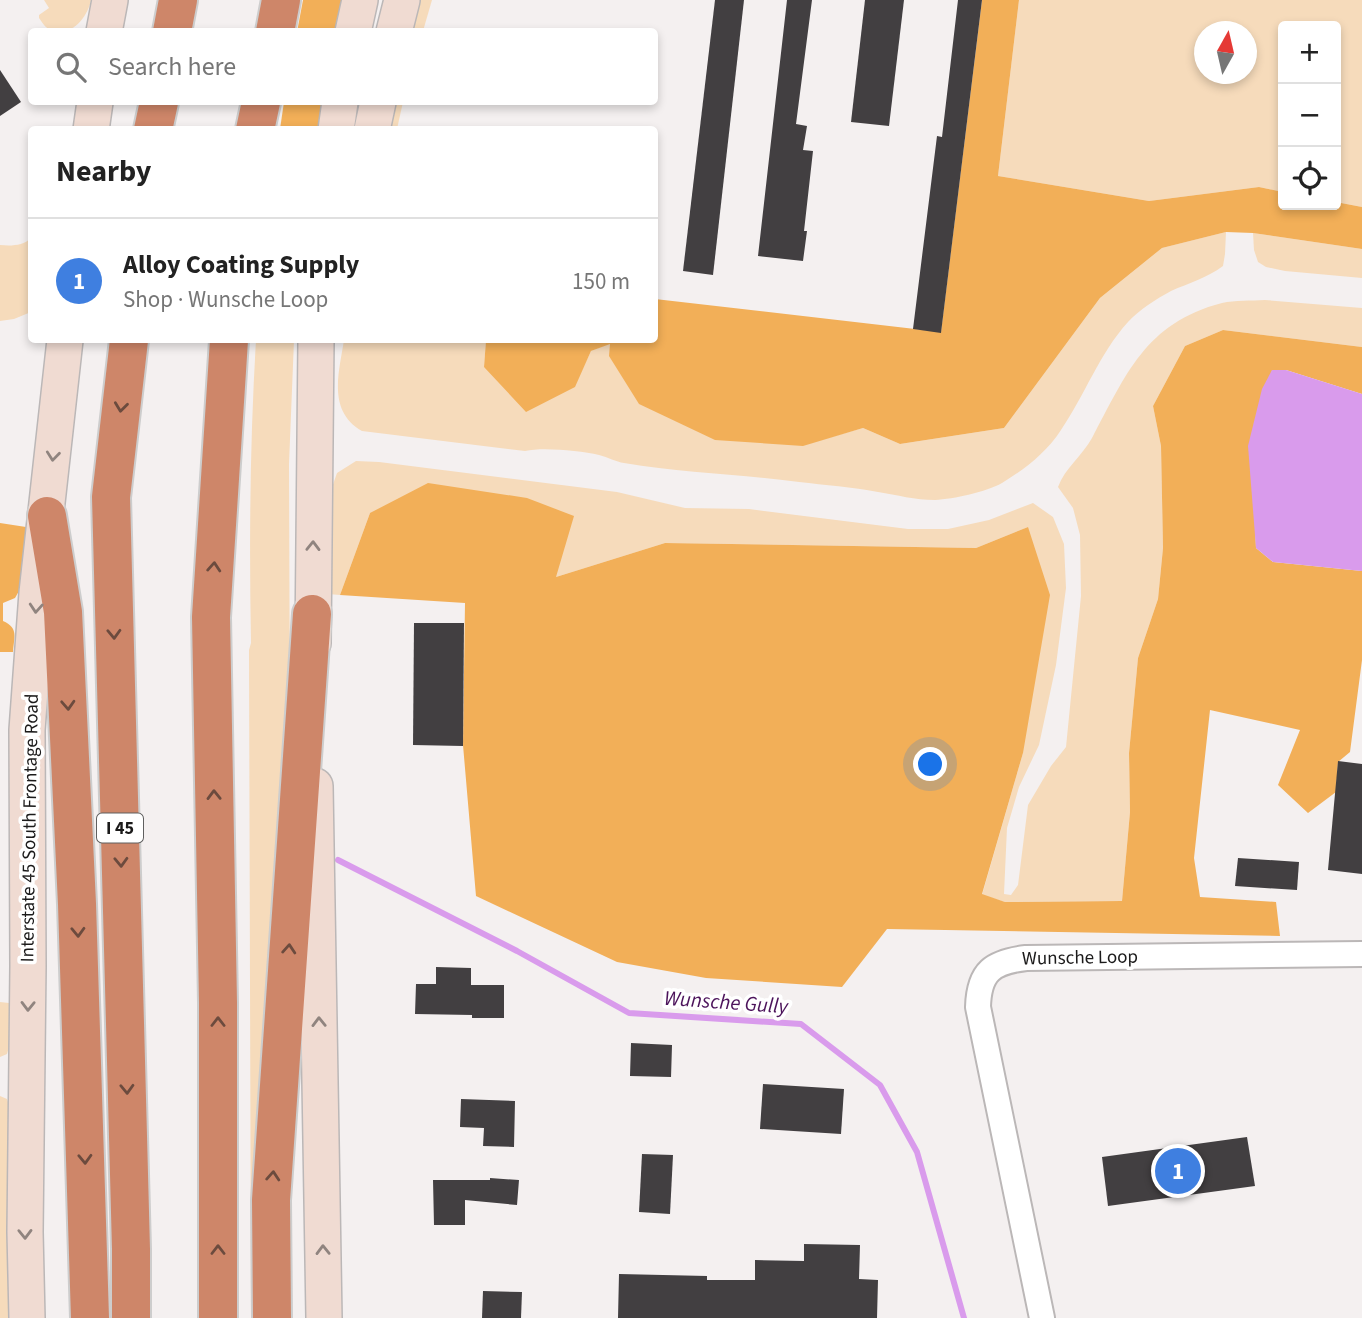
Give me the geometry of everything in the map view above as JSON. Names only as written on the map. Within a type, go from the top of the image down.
[{"type":"highway","points":[[173,28],[178,0]]},
{"type":"highway","points":[[276,28],[281,0]]},
{"type":"highway","points":[[154,126],[158,105]]},
{"type":"highway","points":[[257,126],[260,105]]},
{"type":"highway","name":"I 45","points":[[129,343],[111,497],[131,1318]]},
{"type":"highway","points":[[218,1318],[218,1003],[211,617],[229,343]]},
{"type":"highway","points":[[47,516],[63,612],[78,918],[90,1318]]},
{"type":"highway","points":[[272,1318],[271,1200],[313,614]]},
{"type":"main road","points":[[105,28],[110,0]]},
{"type":"main road","points":[[354,28],[360,0]]},
{"type":"main road","points":[[395,28],[402,0]]},
{"type":"main road","points":[[92,126],[95,105]]},
{"type":"main road","points":[[337,126],[340,105]]},
{"type":"main road","points":[[373,126],[377,105]]},
{"type":"main road","name":"Interstate 45 South Frontage Road","points":[[27,1318],[27,730],[37,593],[65,343]]},
{"type":"main road","points":[[316,343],[313,614],[324,1318]]},
{"type":"main road","points":[[315,441],[334,343]]},
{"type":"street","name":"Wunsche Loop","points":[[1042,1318],[978,1007],[978,995],[989,971],[997,964],[1026,958],[1362,954]]},
{"type":"shaded area","points":[[44,0],[91,0],[86,13],[72,28],[47,28],[39,15],[49,8]]},
{"type":"shaded area","points":[[303,0],[343,0],[337,28],[298,28]]},
{"type":"shaded area","points":[[409,0],[432,0],[424,28],[401,28]]},
{"type":"shaded area","points":[[982,0],[1019,0],[998,176],[1149,201],[1259,187],[1278,191],[1278,210],[1341,210],[1341,203],[1362,207],[1362,249],[1253,233],[1226,232],[1162,248],[1100,298],[1004,428],[900,444],[863,428],[803,446],[715,440],[639,404],[609,356],[610,344],[591,351],[575,387],[526,412],[484,367],[486,343],[658,343],[658,299],[941,332]]},
{"type":"shaded area","points":[[1019,0],[1362,0],[1362,207],[1341,203],[1341,21],[1278,21],[1278,191],[1259,187],[1149,201],[998,176]]},
{"type":"shaded area","points":[[284,105],[322,105],[318,126],[280,126]]},
{"type":"shaded area","points":[[383,105],[402,105],[398,126],[378,126]]},
{"type":"shaded area","points":[[1226,232],[1223,266],[1171,291],[1142,309],[1128,322],[1100,361],[1070,417],[1042,453],[1002,483],[960,497],[920,499],[848,487],[646,466],[572,451],[525,451],[362,431],[351,423],[340,402],[338,378],[344,343],[486,343],[484,367],[574,387],[591,351],[610,343],[803,445],[863,428],[900,444],[1004,428],[1100,298],[1162,248]]},
{"type":"shaded area","points":[[1253,233],[1362,249],[1362,278],[1266,267],[1258,262]]},
{"type":"shaded area","points":[[28,241],[28,313],[0,321],[0,245]]},
{"type":"shaded area","points":[[1265,300],[1362,308],[1362,347],[1223,330],[1185,346],[1153,406],[1161,446],[1163,548],[1158,599],[1138,658],[1129,753],[1130,812],[1122,901],[1005,902],[982,895],[1023,753],[1028,527],[976,548],[665,543],[556,577],[370,513],[340,595],[328,594],[330,493],[337,473],[356,461],[617,492],[685,508],[749,509],[908,529],[948,529],[989,520],[1033,503],[1053,517],[1064,544],[1066,588],[1056,665],[1039,745],[1019,787],[1007,828],[1004,894],[1011,895],[1018,885],[1028,805],[1051,766],[1066,747],[1081,596],[1080,535],[1073,508],[1058,487],[1092,438],[1128,373],[1156,338],[1196,312],[1227,302]]},
{"type":"shaded area","points":[[1223,330],[1362,347],[1362,394],[1286,370],[1272,370],[1255,523],[1256,548],[1273,562],[1362,571],[1362,660],[1350,752],[1338,762],[1336,792],[1308,813],[1278,785],[1300,730],[1210,710],[1194,858],[1200,897],[1276,902],[1280,936],[887,929],[842,987],[706,978],[617,962],[476,896],[463,745],[465,603],[340,595],[370,513],[428,483],[527,498],[574,516],[556,577],[665,543],[976,548],[1028,527],[1050,595],[1023,753],[982,894],[1005,902],[1122,901],[1130,812],[1129,753],[1138,658],[1158,599],[1163,548],[1161,446],[1153,406],[1185,346]]},
{"type":"shaded area","points":[[256,343],[294,343],[289,464],[290,753],[268,1318],[251,1318],[251,453]]},
{"type":"shaded area","points":[[1272,370],[1286,370],[1362,394],[1362,571],[1273,562],[1256,548],[1248,446],[1262,389]]},
{"type":"shaded area","points":[[0,523],[26,527],[19,591],[15,598],[3,603],[3,621],[11,627],[14,634],[13,652],[0,652]]},
{"type":"shaded area","points":[[0,1002],[9,1003],[10,1044],[7,1054],[0,1057]]},
{"type":"shaded area","points":[[0,1096],[7,1099],[12,1115],[14,1318],[0,1318]]},
{"type":"building","points":[[715,0],[744,0],[713,275],[683,271]]},
{"type":"building","points":[[787,0],[812,0],[796,124],[807,126],[803,150],[813,151],[803,261],[758,256]]},
{"type":"building","points":[[865,0],[904,0],[889,126],[851,122]]},
{"type":"building","points":[[958,0],[982,0],[941,333],[913,329],[937,136],[942,137]]},
{"type":"building","points":[[0,70],[21,102],[0,116]]},
{"type":"building","points":[[414,623],[464,623],[463,746],[413,745]]},
{"type":"building","points":[[1338,761],[1362,764],[1362,874],[1328,870]]},
{"type":"building","points":[[1238,858],[1299,862],[1297,890],[1235,886]]},
{"type":"building","points":[[436,967],[471,968],[471,985],[504,985],[504,1018],[415,1014],[416,984],[436,984]]},
{"type":"building","points":[[631,1043],[672,1045],[671,1077],[630,1076]]},
{"type":"building","points":[[763,1084],[844,1089],[841,1134],[760,1129]]},
{"type":"building","points":[[461,1099],[515,1101],[514,1147],[483,1146],[484,1128],[460,1127]]},
{"type":"building","points":[[1247,1137],[1255,1186],[1108,1206],[1102,1157]]},
{"type":"building","points":[[642,1154],[673,1155],[670,1214],[639,1212]]},
{"type":"building","points":[[433,1180],[519,1180],[517,1205],[465,1200],[465,1225],[434,1225]]},
{"type":"building","points":[[804,1244],[860,1245],[859,1279],[878,1280],[877,1318],[618,1318],[619,1274],[707,1276],[707,1280],[755,1280],[755,1260],[804,1261]]},
{"type":"building","points":[[483,1291],[522,1292],[521,1318],[482,1318]]},
{"type":"waterway","name":"Wunsche Gully","points":[[338,860],[517,951],[629,1013],[801,1024],[880,1085],[917,1152],[964,1318]]},
{"type":"place","name":"Alloy Coating Supply","points":[[1178,1171]]}]
